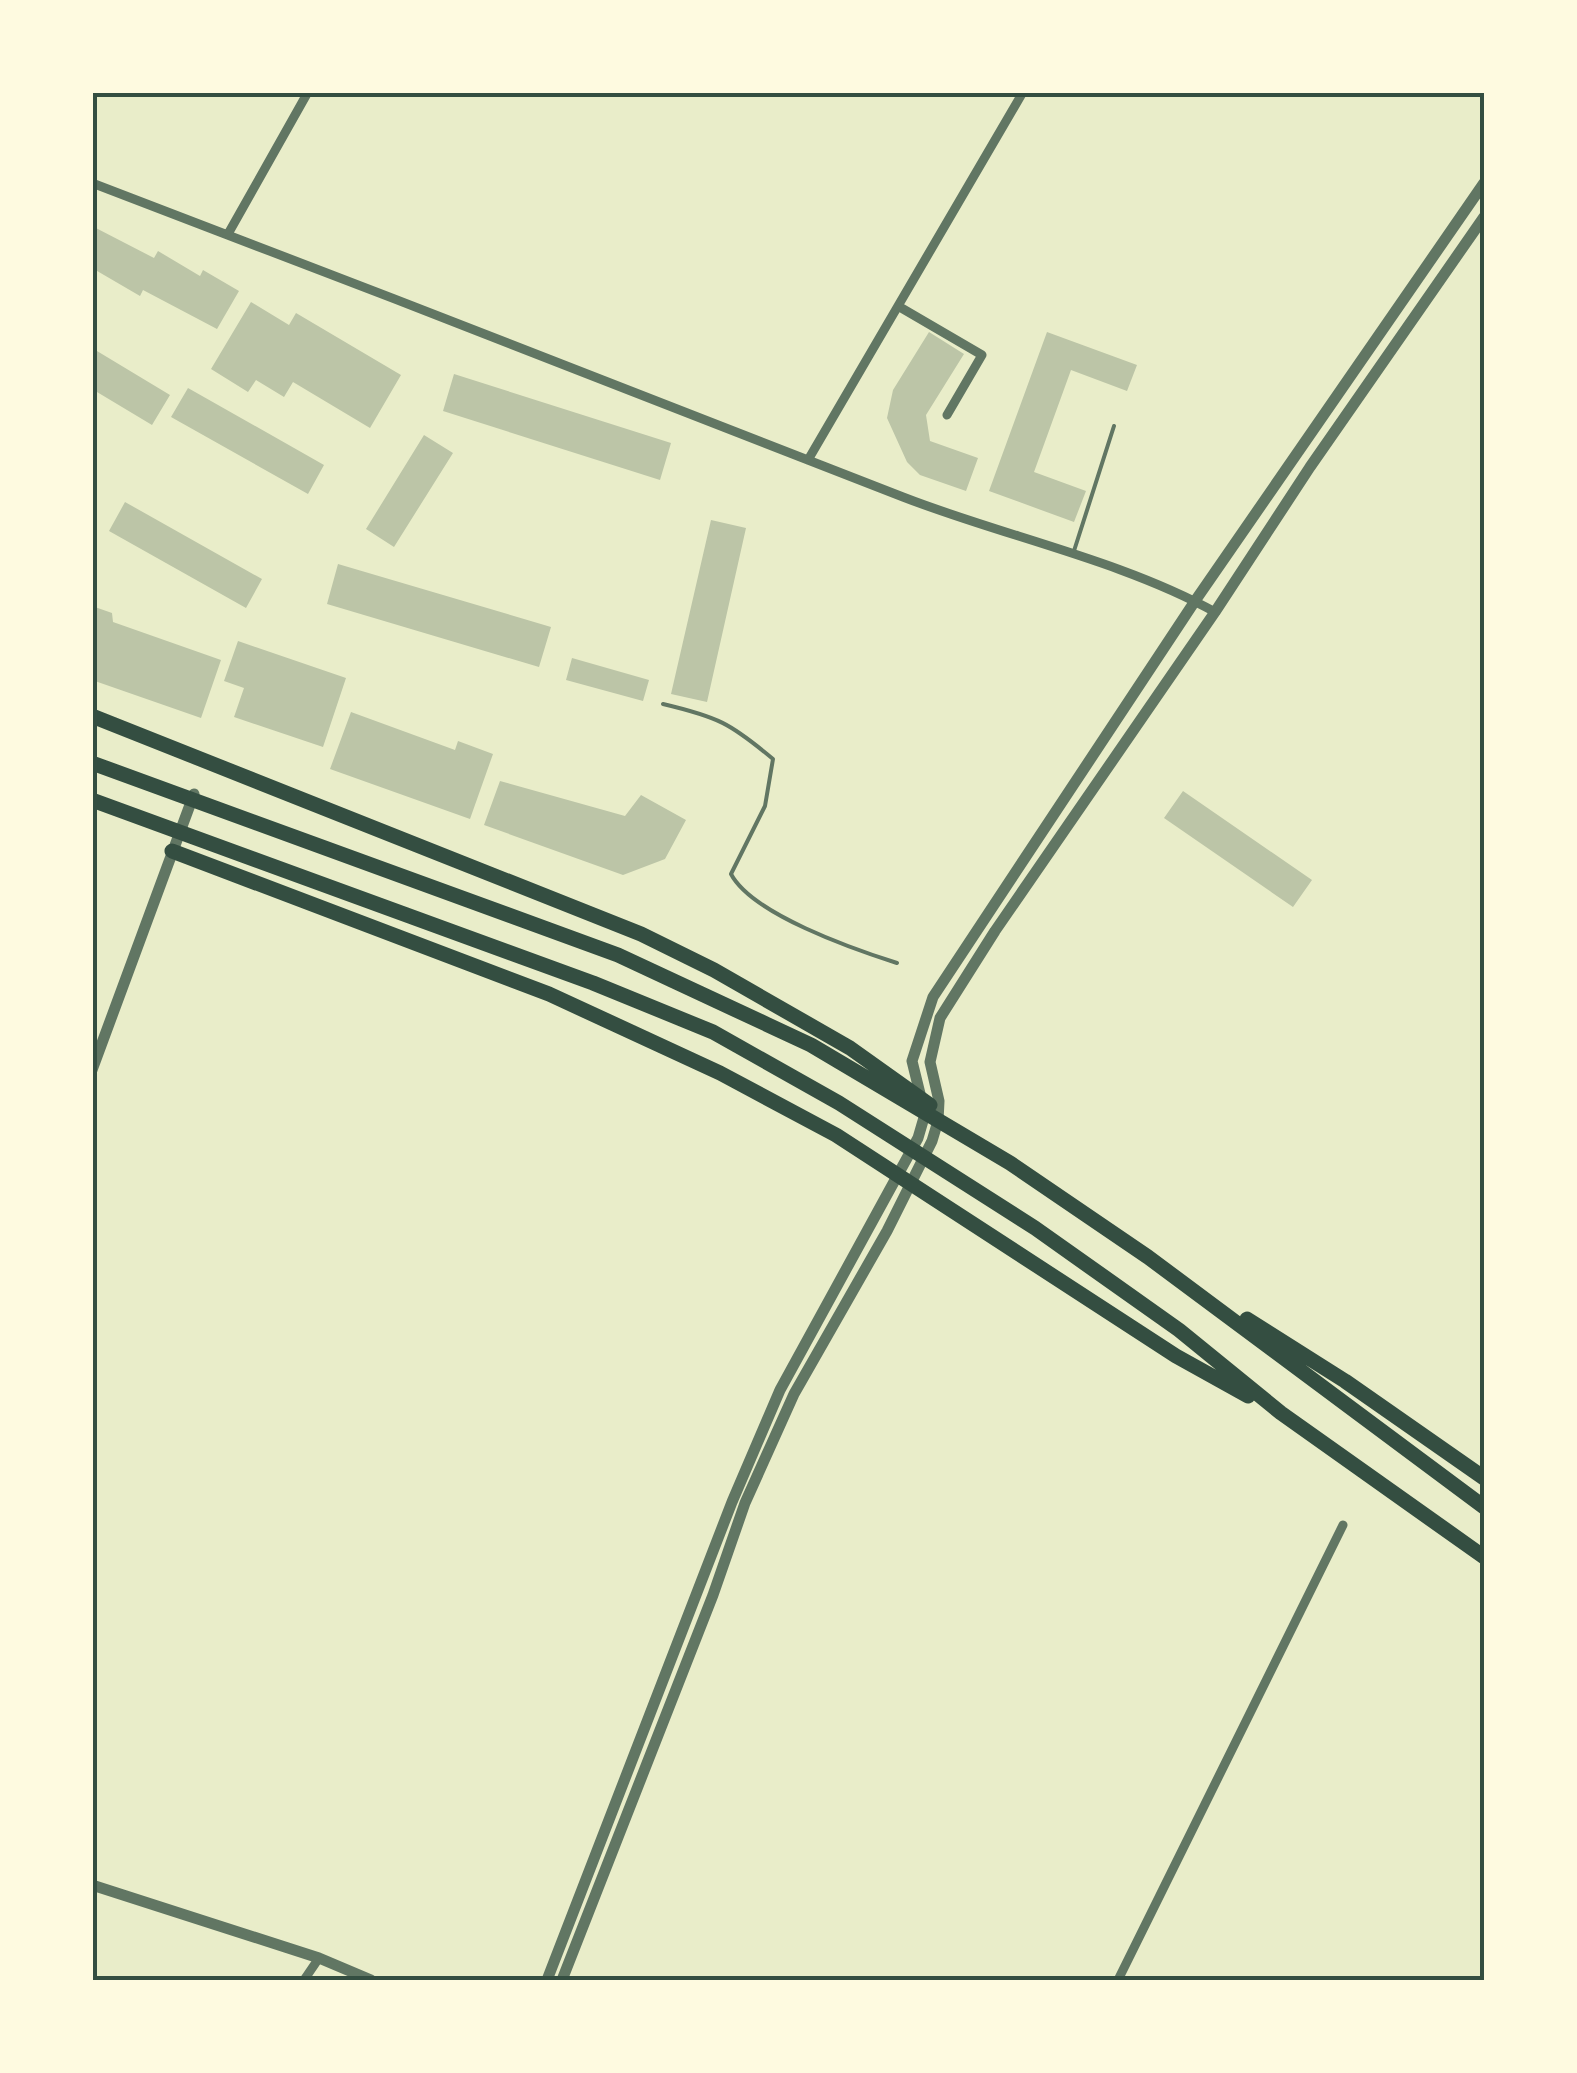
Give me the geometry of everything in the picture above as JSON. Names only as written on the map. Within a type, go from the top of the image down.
[{"type":"highway","points":[[92,716],[641,934],[714,970],[850,1048],[1148,1257],[1345,1381],[1484,1478]]},
{"type":"highway","points":[[92,764],[618,955],[811,1044],[1010,1163]]},
{"type":"highway","points":[[92,800],[593,983],[713,1032],[839,1103],[1035,1228],[1179,1330],[1281,1414],[1484,1556]]},
{"type":"highway","points":[[172,851],[549,994],[720,1073],[836,1135],[1176,1356],[1281,1414]]},
{"type":"highway","points":[[1148,1257],[1484,1507]]},
{"type":"highway","points":[[1430,1518],[1484,1569]]},
{"type":"street","points":[[228,234],[308,92]]},
{"type":"street","points":[[808,460],[1023,92]]},
{"type":"street","points":[[92,183],[919,503],[1073,554],[1215,612]]},
{"type":"street","points":[[547,1980],[732,1502],[780,1390],[918,1138],[925,1114],[912,1061],[933,997],[1196,601],[1484,183]]},
{"type":"street","points":[[562,1980],[745,1503],[794,1394],[887,1231],[938,1121],[939,1100],[930,1062],[940,1018],[1005,916],[1484,217]]},
{"type":"street","points":[[898,306],[982,355],[947,415]]},
{"type":"street","points":[[92,1070],[194,794]]},
{"type":"street","points":[[1118,1980],[1343,1525]]},
{"type":"street","points":[[92,1885],[318,1958],[370,1980]]},
{"type":"street","points":[[304,1980],[318,1958]]},
{"type":"lane","points":[[1073,554],[1114,426]]},
{"type":"lane","points":[[663,704],[730,724],[774,759],[765,806],[731,874],[737,885],[758,904],[897,963]]},
{"type":"building","points":[[92,226],[154,258],[158,251],[200,276],[203,270],[239,291],[217,329],[143,290],[140,296],[92,268]]},
{"type":"building","points":[[251,302],[289,325],[296,313],[401,375],[370,428],[293,382],[284,397],[256,380],[248,392],[211,369]]},
{"type":"building","points":[[929,332],[964,354],[926,415],[930,441],[978,458],[966,491],[920,475],[907,462],[887,418],[893,390]]},
{"type":"building","points":[[1047,332],[1137,365],[1127,391],[1071,370],[1034,472],[1086,491],[1074,522],[989,491]]},
{"type":"building","points":[[92,348],[170,395],[152,425],[92,389]]},
{"type":"building","points":[[454,374],[671,443],[660,480],[443,411]]},
{"type":"building","points":[[188,388],[324,465],[308,494],[171,417]]},
{"type":"building","points":[[424,435],[453,453],[394,547],[366,529]]},
{"type":"building","points":[[125,502],[262,579],[246,608],[109,531]]},
{"type":"building","points":[[711,520],[746,528],[707,702],[671,694]]},
{"type":"building","points":[[338,564],[551,627],[539,667],[327,604]]},
{"type":"building","points":[[92,606],[112,613],[113,622],[221,660],[201,718],[92,680]]},
{"type":"building","points":[[238,641],[346,678],[323,747],[234,717],[244,688],[224,681]]},
{"type":"building","points":[[572,658],[649,680],[643,701],[566,680]]},
{"type":"building","points":[[351,712],[455,750],[458,741],[493,754],[470,819],[330,769]]},
{"type":"building","points":[[500,781],[625,816],[641,795],[686,820],[665,859],[623,875],[484,825]]},
{"type":"building","points":[[1183,791],[1312,880],[1293,907],[1164,818]]}]
